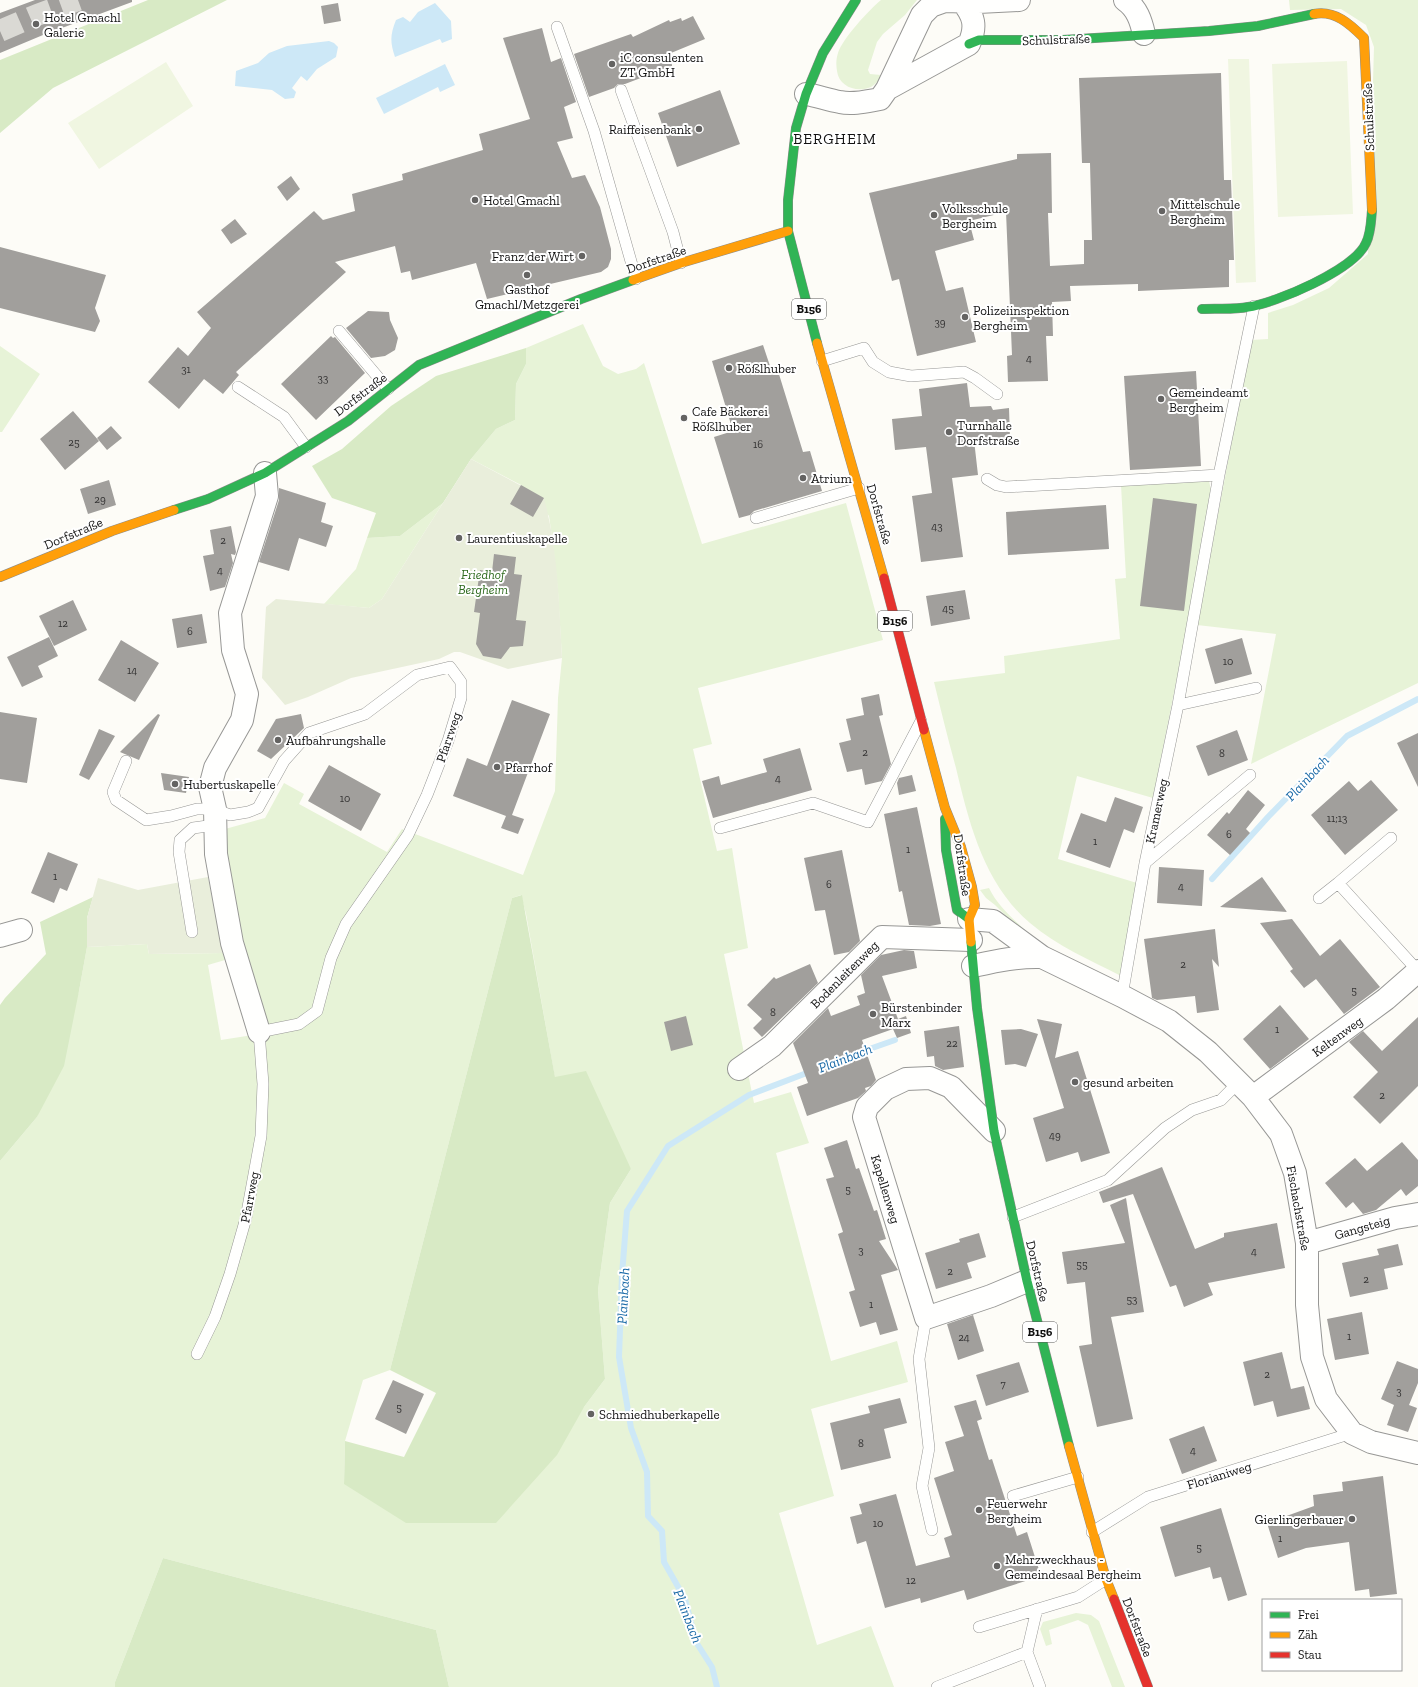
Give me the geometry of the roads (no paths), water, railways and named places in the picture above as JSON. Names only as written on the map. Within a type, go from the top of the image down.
[{"type":"main road","name":"B156","points":[[788,231],[788,200],[796,128],[806,94],[823,54],[856,0]]},
{"type":"main road","name":"Schulstraße","points":[[969,44],[979,40],[1062,40],[1209,31],[1258,26],[1318,13],[1336,16],[1348,22],[1364,38],[1368,101],[1371,204],[1371,227],[1365,245],[1347,264],[1306,287],[1254,306],[1202,309]]},
{"type":"main road","name":"Dorfstraße","points":[[0,577],[112,531],[208,499],[265,473],[348,421],[419,365],[582,299],[636,279],[681,263],[788,231],[822,361],[859,488],[945,808],[961,847],[972,887],[975,905],[970,929],[973,966],[977,1008],[994,1131],[1027,1281],[1092,1532],[1106,1579],[1148,1687]]},
{"type":"main road","name":"Dorfstraße","points":[[945,808],[946,850],[957,910],[970,929]]},
{"type":"street","name":"Schulstraße","points":[[806,94],[841,102],[864,102],[880,99],[887,89],[922,15],[932,6],[946,1],[978,2],[1019,0]]},
{"type":"street","points":[[1125,0],[1130,3],[1140,18],[1144,34]]},
{"type":"street","points":[[962,1],[970,11],[974,21],[973,34],[969,44]]},
{"type":"street","name":"Schulstraße","points":[[887,89],[969,44]]},
{"type":"street","name":"Pfarrweg","points":[[259,1032],[232,943],[216,854],[215,817],[210,787],[215,768],[242,720],[246,694],[233,650],[230,613],[267,496],[265,473]]},
{"type":"street","name":"Fischachstraße","points":[[970,929],[993,920],[1042,958],[1122,996],[1169,1021],[1208,1052],[1246,1090],[1281,1134],[1295,1173],[1307,1243],[1307,1306],[1312,1357],[1326,1400],[1352,1433],[1371,1442],[1418,1453]]},
{"type":"street","name":"Bodenleitenweg","points":[[739,1069],[772,1046],[882,937],[970,929]]},
{"type":"street","points":[[0,936],[21,930]]},
{"type":"street","name":"Fischachstraße","points":[[973,966],[1027,956],[1042,958]]},
{"type":"street","name":"Keltenweg","points":[[1246,1090],[1386,1000],[1418,971]]},
{"type":"street","name":"Kapellenweg","points":[[926,1318],[864,1117],[867,1107],[885,1089],[906,1080],[930,1078],[951,1087],[994,1131]]},
{"type":"street","name":"Gangsteig","points":[[1307,1243],[1395,1218],[1418,1214]]},
{"type":"street","points":[[926,1318],[991,1296],[1027,1281]]},
{"type":"lane","points":[[557,27],[594,131],[636,279]]},
{"type":"lane","points":[[621,90],[673,232],[681,263]]},
{"type":"lane","name":"Kramerweg","points":[[1122,996],[1145,863],[1178,705],[1219,476],[1254,306]]},
{"type":"lane","points":[[339,331],[388,389]]},
{"type":"lane","points":[[822,361],[864,348],[873,362],[889,372],[911,376],[964,372],[975,378],[996,394]]},
{"type":"lane","points":[[238,387],[284,417],[306,447]]},
{"type":"lane","points":[[987,479],[997,485],[1006,487],[1219,476]]},
{"type":"lane","points":[[756,518],[859,488]]},
{"type":"lane","name":"Pfarrweg","points":[[197,1354],[215,1317],[230,1274],[246,1218],[261,1136],[263,1084],[259,1032],[299,1024],[317,1011],[331,958],[346,924],[402,845],[427,795],[448,741],[462,698],[461,682],[450,667],[417,675],[365,714],[309,733],[284,761],[258,808],[248,812],[215,817]]},
{"type":"lane","points":[[1178,705],[1256,688]]},
{"type":"lane","points":[[720,828],[814,803],[868,822],[922,719]]},
{"type":"lane","points":[[126,762],[113,792],[116,800],[146,820],[171,816],[196,809],[215,817]]},
{"type":"lane","points":[[1145,863],[1250,775]]},
{"type":"lane","points":[[192,932],[179,852],[180,840],[193,828],[215,817]]},
{"type":"lane","points":[[1319,898],[1391,838]]},
{"type":"lane","points":[[1338,883],[1418,971]]},
{"type":"lane","points":[[1013,1217],[1108,1180],[1166,1128],[1192,1110],[1246,1090]]},
{"type":"lane","points":[[926,1318],[919,1359],[929,1448],[922,1486],[932,1530]]},
{"type":"lane","name":"Florianiweg","points":[[1092,1532],[1148,1497],[1352,1433]]},
{"type":"lane","points":[[1013,1496],[1078,1477]]},
{"type":"lane","points":[[979,1627],[1078,1597],[1106,1579]]},
{"type":"lane","points":[[1037,1609],[1027,1652],[1040,1687]]},
{"type":"lane","points":[[936,1687],[1027,1652]]},
{"type":"water","points":[[435,3],[451,21],[452,39],[442,43],[440,39],[395,57],[391,38],[396,20],[403,17],[410,22],[418,12]]},
{"type":"water","points":[[329,41],[338,47],[336,57],[317,69],[307,81],[301,76],[292,88],[296,92],[294,98],[285,99],[272,90],[235,86],[236,71],[258,63],[269,53],[287,46]]},
{"type":"water","points":[[445,64],[455,85],[440,92],[438,87],[384,114],[376,98]]},
{"type":"waterway","name":"Plainbach","points":[[1212,879],[1268,817],[1347,736],[1418,699]]},
{"type":"waterway","name":"Plainbach","points":[[858,1053],[895,1040]]},
{"type":"waterway","name":"Plainbach","points":[[717,1687],[712,1667],[696,1642],[685,1599],[664,1562],[662,1531],[648,1516],[647,1472],[631,1428],[619,1357],[622,1275],[627,1211],[668,1146],[749,1095],[812,1071]]},
{"type":"tunnel","points":[[0,31],[37,15],[78,0]]},
{"type":"place","name":"Hotel Gmachl Galerie","points":[[36,24]]},
{"type":"place","name":"iC consulenten ZT GmbH","points":[[612,64]]},
{"type":"place","name":"Raiffeisenbank","points":[[699,129]]},
{"type":"place","name":"Hotel Gmachl","points":[[475,200]]},
{"type":"place","name":"Mittelschule Bergheim","points":[[1162,211]]},
{"type":"place","name":"Volksschule Bergheim","points":[[934,215]]},
{"type":"place","name":"Franz der Wirt","points":[[582,256]]},
{"type":"place","name":"Gasthof Gmachl/Metzgerei","points":[[527,275]]},
{"type":"place","name":"Polizeiinspektion Bergheim","points":[[965,317]]},
{"type":"place","name":"Rößlhuber","points":[[729,368]]},
{"type":"place","name":"Gemeindeamt Bergheim","points":[[1161,399]]},
{"type":"place","name":"Cafe Bäckerei Rößlhuber","points":[[684,418]]},
{"type":"place","name":"Turnhalle Dorfstraße","points":[[949,432]]},
{"type":"place","name":"Atrium","points":[[803,478]]},
{"type":"place","name":"Laurentiuskapelle","points":[[459,538]]},
{"type":"place","name":"Aufbahrungshalle","points":[[278,740]]},
{"type":"place","name":"Pfarrhof","points":[[497,767]]},
{"type":"place","name":"Hubertuskapelle","points":[[175,784]]},
{"type":"place","name":"Bürstenbinder Marx","points":[[873,1014]]},
{"type":"place","name":"gesund arbeiten","points":[[1075,1082]]},
{"type":"place","name":"Schmiedhuberkapelle","points":[[591,1414]]},
{"type":"place","name":"Feuerwehr Bergheim","points":[[979,1510]]},
{"type":"place","name":"Gierlingerbauer","points":[[1352,1519]]},
{"type":"place","name":"Mehrzweckhaus - Gemeindesaal Bergheim","points":[[997,1566]]},
{"type":"district","name":"BERGHEIM","points":[[835,139]]},
{"type":"park label","name":"Friedhof Bergheim","points":[[483,582]]}]
